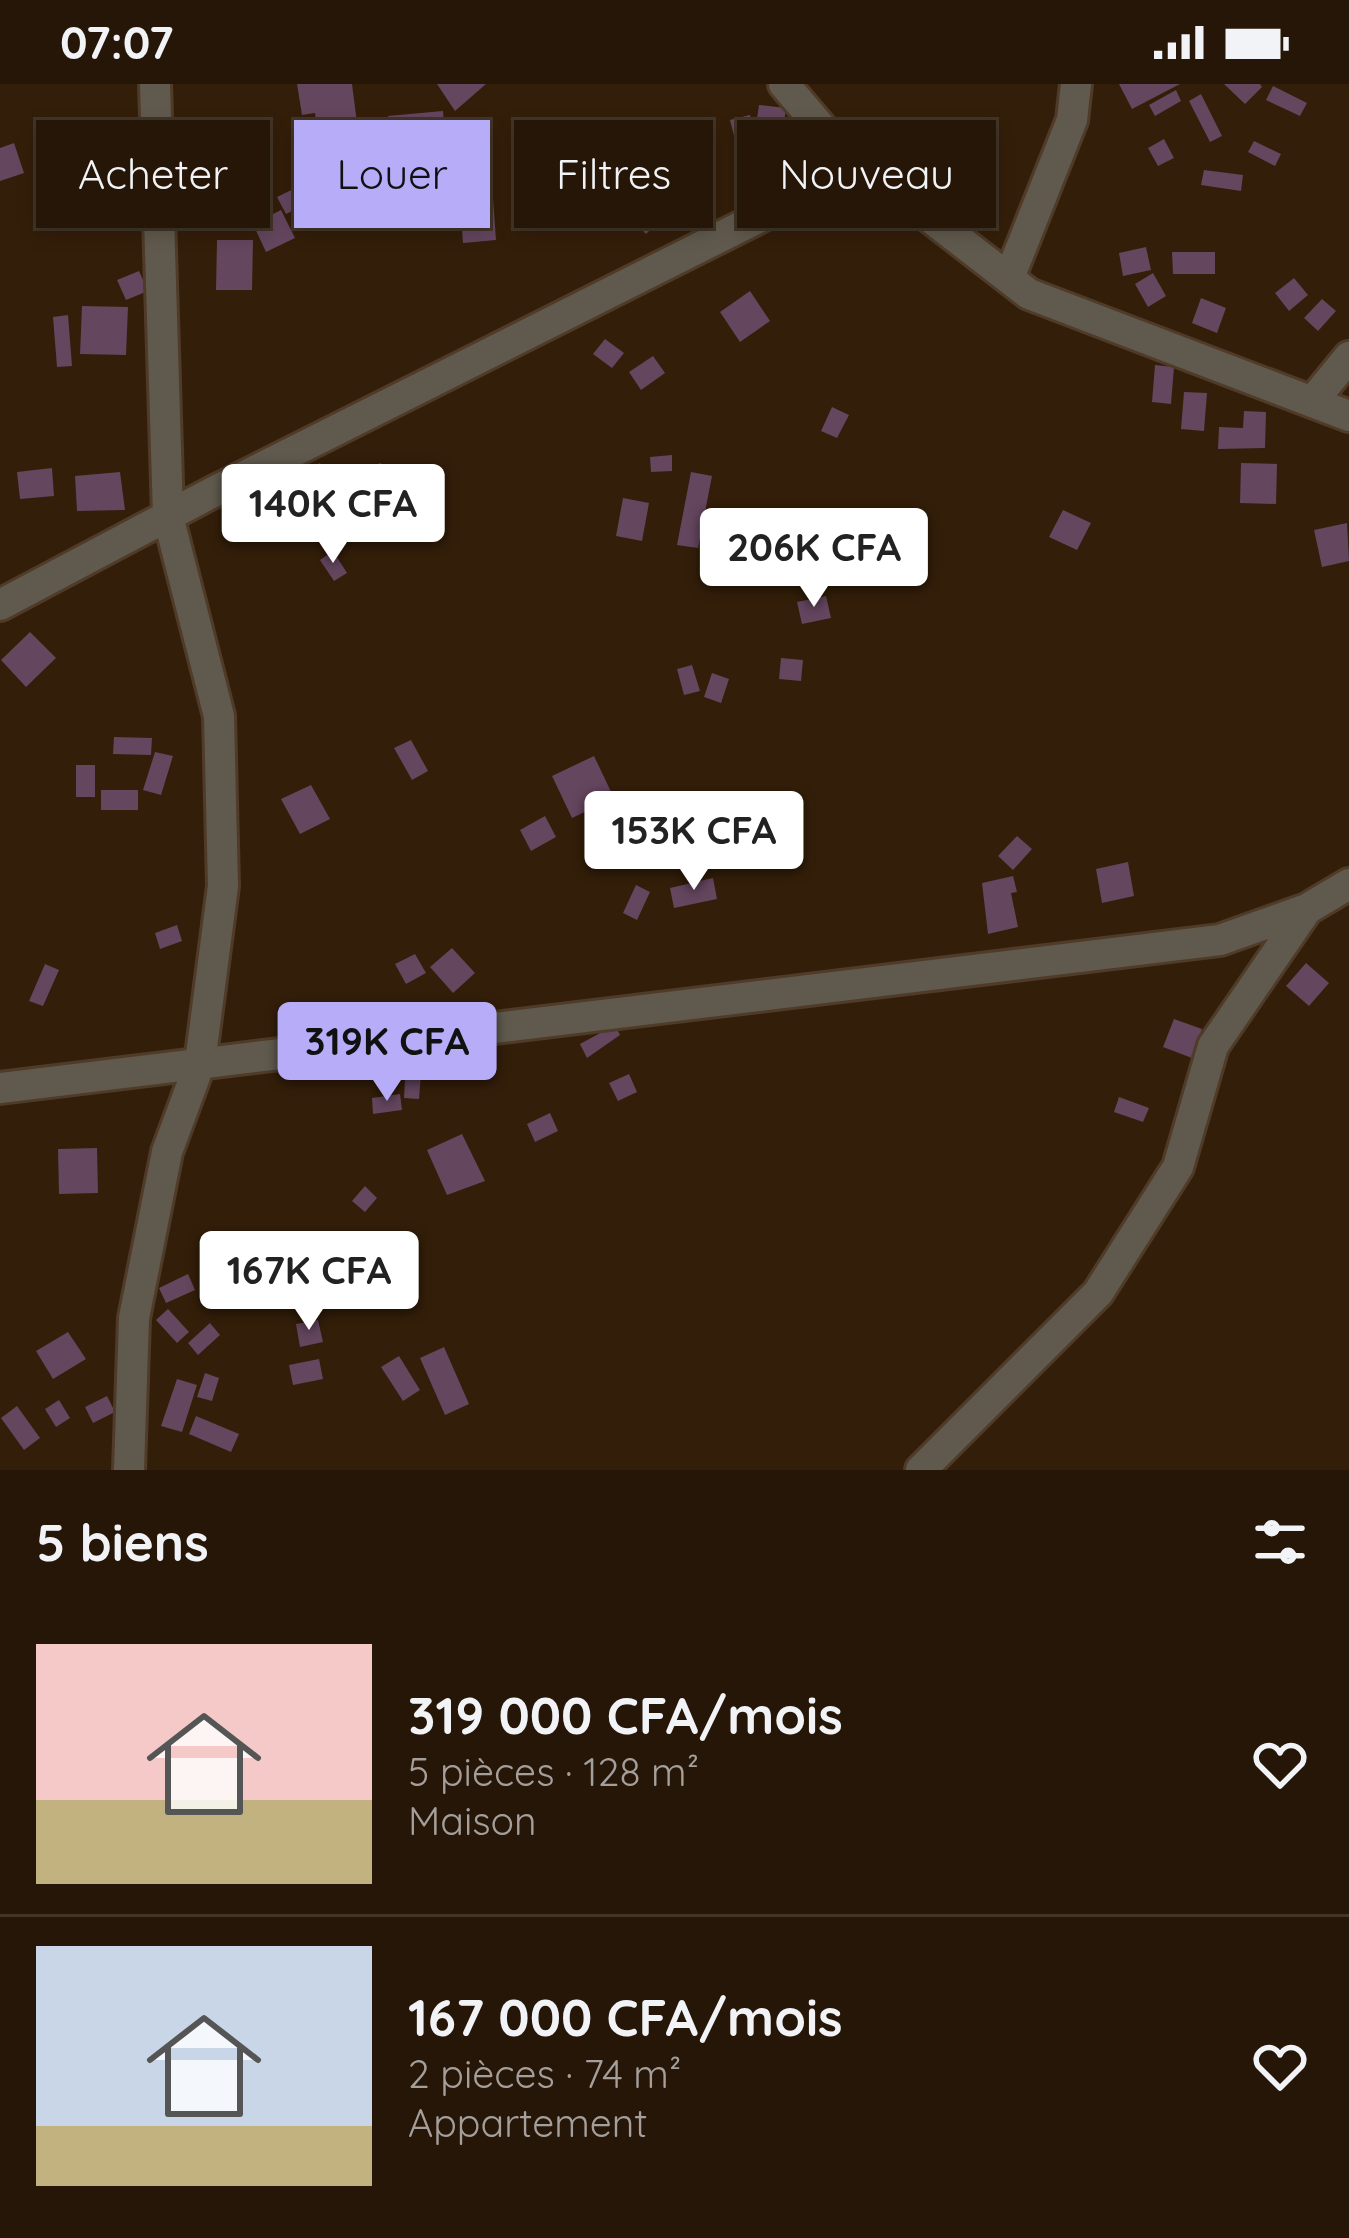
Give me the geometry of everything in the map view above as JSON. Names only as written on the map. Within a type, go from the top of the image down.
[{"type":"street","points":[[129,1470],[134,1318],[167,1152],[200,1064],[223,886],[219,716],[168,515],[155,84]]},
{"type":"street","points":[[784,84],[815,120]]},
{"type":"street","points":[[1009,278],[1072,120],[1076,84]]},
{"type":"street","points":[[0,604],[738,228]]},
{"type":"street","points":[[944,228],[1029,294],[1349,416]]},
{"type":"street","points":[[1312,402],[1349,357]]},
{"type":"street","points":[[0,1088],[1220,940],[1307,909],[1349,884]]},
{"type":"street","points":[[921,1470],[1097,1293],[1178,1167],[1213,1046],[1307,909]]},
{"type":"building","points":[[297,84],[352,84],[357,120],[316,120],[315,113],[302,115]]},
{"type":"building","points":[[437,84],[486,84],[455,111]]},
{"type":"building","points":[[1119,84],[1180,84],[1132,109]]},
{"type":"building","points":[[1224,84],[1260,84],[1262,87],[1245,104]]},
{"type":"building","points":[[1273,86],[1307,103],[1300,116],[1266,100]]},
{"type":"building","points":[[1176,90],[1181,101],[1155,116],[1149,105]]},
{"type":"building","points":[[1201,94],[1222,136],[1210,142],[1189,101]]},
{"type":"building","points":[[759,105],[786,108],[784,120],[757,119]]},
{"type":"building","points":[[443,111],[444,120],[388,120],[388,116]]},
{"type":"building","points":[[750,115],[751,120],[737,120],[737,147],[730,120]]},
{"type":"building","points":[[1164,139],[1174,158],[1158,166],[1148,148]]},
{"type":"building","points":[[1254,141],[1281,154],[1275,166],[1248,152]]},
{"type":"building","points":[[14,143],[24,173],[0,181],[0,148]]},
{"type":"building","points":[[490,158],[496,240],[463,243],[462,228],[490,228]]},
{"type":"building","points":[[1204,170],[1243,175],[1241,191],[1201,185]]},
{"type":"building","points":[[294,189],[294,210],[286,214],[277,197]]},
{"type":"building","points":[[281,210],[295,238],[266,252],[255,228],[270,228],[270,216]]},
{"type":"building","points":[[217,240],[253,240],[252,290],[216,290]]},
{"type":"building","points":[[1146,247],[1151,270],[1123,276],[1119,253]]},
{"type":"building","points":[[1172,252],[1215,252],[1215,274],[1173,274]]},
{"type":"building","points":[[139,271],[148,291],[126,300],[117,280]]},
{"type":"building","points":[[1153,273],[1166,296],[1148,307],[1135,284]]},
{"type":"building","points":[[1294,278],[1308,295],[1289,311],[1275,293]]},
{"type":"building","points":[[750,291],[770,321],[740,342],[720,312]]},
{"type":"building","points":[[1201,298],[1226,308],[1217,333],[1192,323]]},
{"type":"building","points":[[1322,299],[1336,311],[1318,331],[1304,318]]},
{"type":"building","points":[[82,306],[128,307],[126,355],[80,354]]},
{"type":"building","points":[[68,315],[72,366],[57,367],[53,317]]},
{"type":"building","points":[[605,339],[624,353],[612,368],[593,354]]},
{"type":"building","points":[[653,356],[665,373],[641,390],[629,372]]},
{"type":"building","points":[[1155,365],[1174,367],[1171,404],[1152,402]]},
{"type":"building","points":[[1184,392],[1207,393],[1204,431],[1181,429]]},
{"type":"building","points":[[832,407],[849,415],[837,438],[821,431]]},
{"type":"building","points":[[1244,411],[1266,412],[1265,448],[1218,449],[1219,427],[1243,428]]},
{"type":"building","points":[[672,455],[672,471],[651,472],[650,457]]},
{"type":"building","points":[[320,463],[337,489],[317,502],[300,476]]},
{"type":"building","points":[[381,463],[393,507],[359,517],[347,473]]},
{"type":"building","points":[[1241,463],[1277,464],[1276,504],[1240,503]]},
{"type":"building","points":[[52,468],[54,496],[20,499],[17,472]]},
{"type":"building","points":[[120,472],[125,510],[77,511],[75,476]]},
{"type":"building","points":[[691,472],[712,476],[698,548],[677,545]]},
{"type":"building","points":[[298,481],[320,513],[301,525],[280,494]]},
{"type":"building","points":[[623,498],[649,503],[642,541],[616,536]]},
{"type":"building","points":[[1063,510],[1091,523],[1077,550],[1049,537]]},
{"type":"building","points":[[1347,523],[1349,561],[1322,567],[1314,530]]},
{"type":"building","points":[[333,551],[347,573],[334,581],[320,560]]},
{"type":"building","points":[[826,596],[831,618],[802,624],[797,602]]},
{"type":"building","points":[[30,632],[56,658],[26,687],[1,660]]},
{"type":"building","points":[[781,658],[803,660],[801,681],[779,679]]},
{"type":"building","points":[[692,665],[700,691],[684,695],[677,669]]},
{"type":"building","points":[[712,673],[729,679],[721,703],[704,697]]},
{"type":"building","points":[[114,737],[152,738],[151,755],[113,754]]},
{"type":"building","points":[[411,740],[428,771],[412,780],[394,748]]},
{"type":"building","points":[[155,752],[173,756],[161,795],[143,790]]},
{"type":"building","points":[[594,756],[614,798],[572,818],[552,776]]},
{"type":"building","points":[[76,765],[95,765],[95,797],[76,797]]},
{"type":"building","points":[[311,785],[330,819],[300,834],[281,799]]},
{"type":"building","points":[[101,790],[138,790],[138,810],[101,810]]},
{"type":"building","points":[[545,816],[556,837],[531,851],[520,830]]},
{"type":"building","points":[[1017,836],[1032,849],[1013,870],[998,856]]},
{"type":"building","points":[[1128,862],[1134,896],[1102,903],[1096,869]]},
{"type":"building","points":[[1013,876],[1017,892],[1011,893],[1018,927],[988,934],[982,883]]},
{"type":"building","points":[[713,878],[717,899],[674,908],[670,888]]},
{"type":"building","points":[[636,885],[650,892],[637,920],[623,913]]},
{"type":"building","points":[[177,925],[182,941],[160,949],[155,933]]},
{"type":"building","points":[[452,948],[475,973],[453,993],[430,967]]},
{"type":"building","points":[[415,954],[426,973],[406,984],[395,964]]},
{"type":"building","points":[[1306,963],[1329,983],[1309,1006],[1286,986]]},
{"type":"building","points":[[45,964],[59,970],[43,1006],[29,1001]]},
{"type":"building","points":[[1174,1019],[1202,1029],[1192,1058],[1163,1047]]},
{"type":"building","points":[[615,1025],[620,1035],[587,1058],[580,1044]]},
{"type":"building","points":[[406,1061],[422,1061],[419,1099],[404,1098]]},
{"type":"building","points":[[629,1074],[637,1092],[618,1101],[609,1083]]},
{"type":"building","points":[[400,1094],[402,1110],[373,1114],[372,1098]]},
{"type":"building","points":[[1119,1097],[1149,1108],[1143,1122],[1114,1112]]},
{"type":"building","points":[[550,1113],[558,1131],[535,1142],[527,1124]]},
{"type":"building","points":[[462,1134],[485,1181],[447,1195],[427,1150]]},
{"type":"building","points":[[97,1148],[98,1193],[59,1194],[58,1149]]},
{"type":"building","points":[[365,1186],[377,1198],[365,1212],[352,1201]]},
{"type":"building","points":[[188,1274],[195,1290],[166,1303],[159,1288]]},
{"type":"building","points":[[168,1309],[189,1332],[177,1343],[156,1320]]},
{"type":"building","points":[[318,1320],[323,1342],[300,1347],[296,1324]]},
{"type":"building","points":[[210,1323],[220,1335],[198,1355],[188,1343]]},
{"type":"building","points":[[68,1332],[86,1359],[53,1379],[36,1351]]},
{"type":"building","points":[[444,1347],[469,1404],[445,1415],[420,1358]]},
{"type":"building","points":[[399,1356],[420,1390],[403,1401],[381,1367]]},
{"type":"building","points":[[319,1359],[323,1379],[293,1385],[289,1365]]},
{"type":"building","points":[[205,1373],[219,1378],[212,1401],[197,1397]]},
{"type":"building","points":[[177,1379],[197,1385],[182,1432],[161,1426]]},
{"type":"building","points":[[107,1396],[115,1412],[93,1423],[85,1407]]},
{"type":"building","points":[[59,1400],[70,1418],[56,1427],[45,1409]]},
{"type":"building","points":[[17,1406],[40,1438],[24,1450],[1,1418]]},
{"type":"building","points":[[196,1416],[239,1434],[231,1452],[189,1434]]}]
